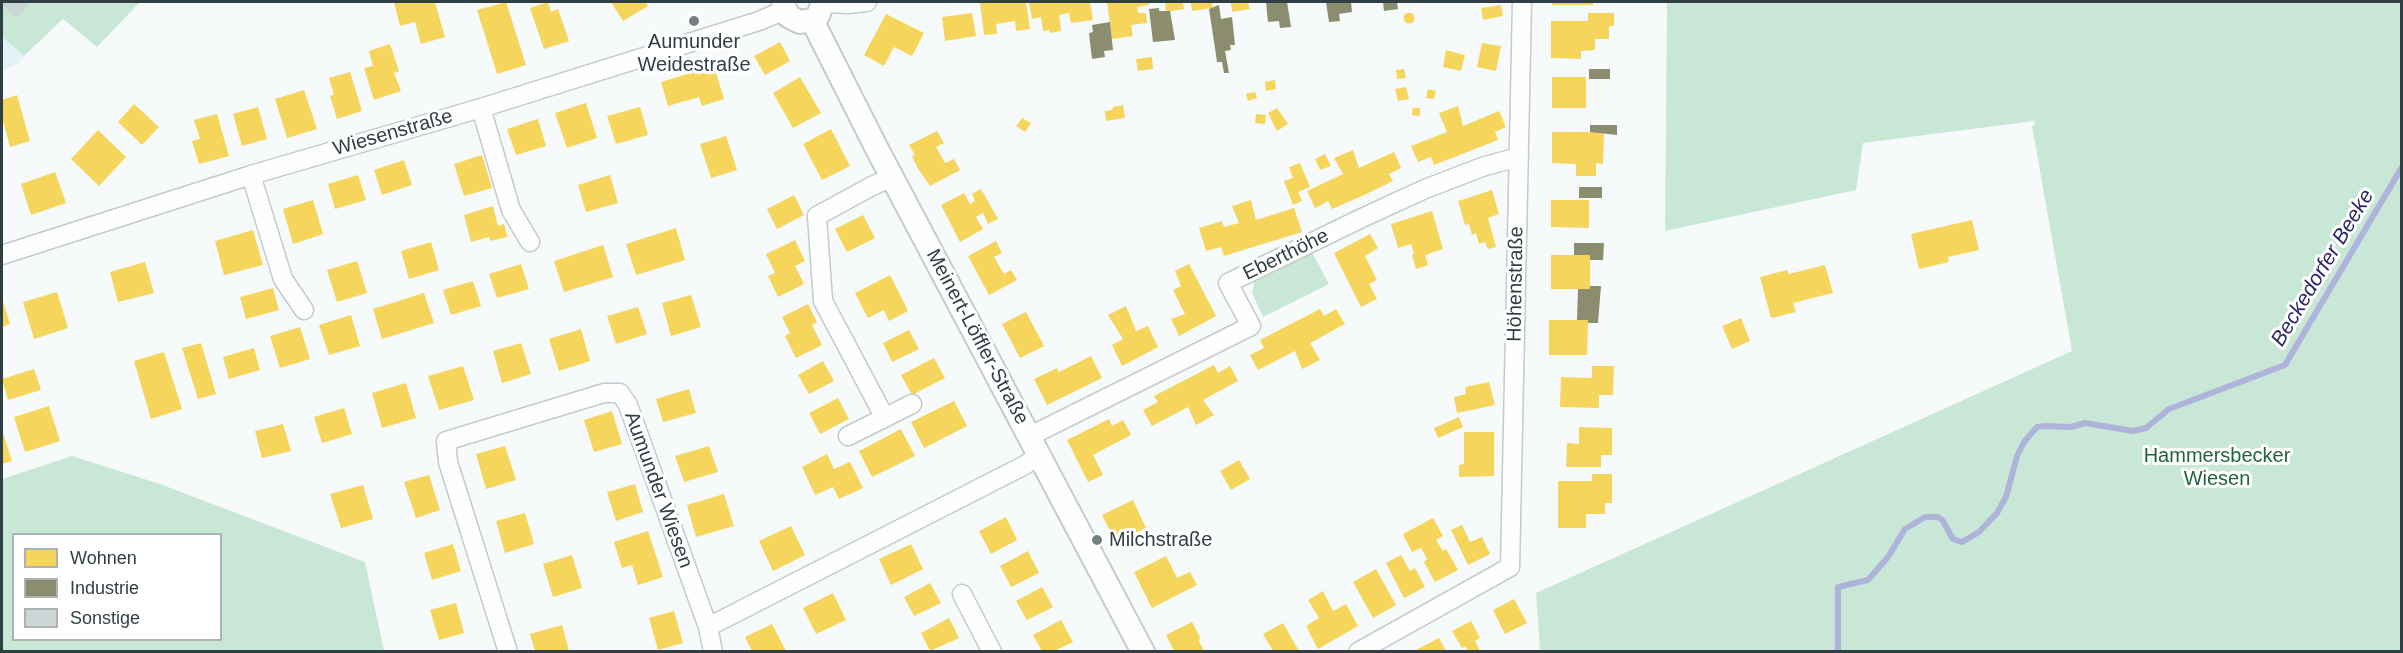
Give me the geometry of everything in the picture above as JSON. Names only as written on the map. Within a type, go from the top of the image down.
[{"type":"street","points":[[784,6],[793,20],[800,22],[820,8],[867,2]]},
{"type":"street","name":"Höhenstraße","points":[[1358,651],[1510,567],[1522,2]]},
{"type":"street","name":"Wiesenstraße","points":[[2,255],[251,175],[481,108],[759,21],[784,6]]},
{"type":"street","name":"Meinert-Löffler-Straße","points":[[820,8],[892,177],[1143,651]]},
{"type":"street","points":[[481,108],[511,210],[530,242]]},
{"type":"street","name":"Eberthöhe","points":[[1034,446],[1251,326],[1228,283],[1425,189],[1482,167],[1518,157]]},
{"type":"street","points":[[251,175],[283,279],[304,310]]},
{"type":"street","points":[[885,418],[824,301],[818,216],[892,177]]},
{"type":"street","name":"Aumunder Wiesen","points":[[508,651],[448,462],[446,441],[604,393],[620,393],[628,405],[708,627],[713,651]]},
{"type":"street","points":[[848,436],[912,404]]},
{"type":"street","points":[[708,627],[1025,465],[1034,446]]},
{"type":"street","points":[[962,594],[992,651]]},
{"type":"shaded area","points":[[2,37],[24,56],[19,63],[2,71]]},
{"type":"green space","points":[[2,2],[140,2],[97,47],[63,19],[24,56],[2,37]]},
{"type":"green space","name":"Hammersbecker Wiesen","points":[[1667,2],[2401,2],[2401,651],[1540,651],[1536,593],[2072,351],[2032,126],[2035,125],[2034,121],[1863,143],[1856,190],[1665,231]]},
{"type":"green space","points":[[1312,252],[1329,284],[1263,317],[1252,293],[1255,280]]},
{"type":"green space","points":[[72,456],[160,484],[365,562],[384,651],[2,651],[2,479]]},
{"type":"building: Wohnen","points":[[394,2],[435,2],[445,37],[421,44],[415,22],[400,26]]},
{"type":"building: Wohnen","points":[[506,2],[526,65],[497,74],[477,10]]},
{"type":"building: Wohnen","points":[[548,2],[551,12],[558,9],[569,41],[544,49],[530,8]]},
{"type":"building: Wohnen","points":[[611,2],[646,2],[648,6],[623,21]]},
{"type":"building: Wohnen","points":[[1026,2],[1030,29],[1016,31],[1015,21],[996,24],[997,34],[984,35],[980,3]]},
{"type":"building: Wohnen","points":[[1090,2],[1093,20],[1071,23],[1069,13],[1059,15],[1061,31],[1050,33],[1049,30],[1043,31],[1041,17],[1032,19],[1029,3]]},
{"type":"building: Wohnen","points":[[1107,2],[1149,2],[1149,5],[1137,7],[1138,13],[1146,13],[1147,23],[1131,25],[1133,36],[1112,39]]},
{"type":"building: Wohnen","points":[[1165,2],[1183,2],[1184,9],[1166,12]]},
{"type":"building: Wohnen","points":[[1191,2],[1212,2],[1213,8],[1192,11]]},
{"type":"building: Wohnen","points":[[1231,2],[1248,2],[1250,9],[1232,12]]},
{"type":"building: Wohnen","points":[[1552,2],[1593,2],[1593,5],[1552,5]]},
{"type":"building: Wohnen","points":[[1501,5],[1503,16],[1483,20],[1481,8]]},
{"type":"building: Wohnen","points":[[1409,12],[1415,18],[1409,24],[1403,18]]},
{"type":"building: Wohnen","points":[[972,13],[976,36],[945,41],[942,17]]},
{"type":"building: Wohnen","points":[[1588,13],[1614,13],[1614,26],[1609,26],[1609,39],[1595,39],[1595,50],[1581,51],[1581,59],[1551,58],[1551,21],[1588,21]]},
{"type":"building: Wohnen","points":[[886,14],[924,33],[912,56],[894,47],[884,66],[864,55]]},
{"type":"building: Wohnen","points":[[780,42],[790,61],[765,75],[754,56]]},
{"type":"building: Wohnen","points":[[1482,43],[1501,46],[1496,71],[1477,67]]},
{"type":"building: Wohnen","points":[[390,44],[399,71],[394,73],[401,91],[374,100],[364,68],[373,66],[369,51]]},
{"type":"building: Wohnen","points":[[1446,50],[1465,55],[1461,71],[1443,67]]},
{"type":"building: Wohnen","points":[[1152,57],[1153,69],[1138,71],[1136,59]]},
{"type":"building: Wohnen","points":[[714,66],[724,99],[702,106],[699,97],[668,106],[661,82]]},
{"type":"building: Wohnen","points":[[1404,69],[1406,78],[1397,79],[1396,70]]},
{"type":"building: Wohnen","points":[[350,72],[362,111],[337,119],[330,96],[334,94],[329,78]]},
{"type":"building: Wohnen","points":[[800,77],[821,113],[793,128],[773,93]]},
{"type":"building: Wohnen","points":[[1552,77],[1586,77],[1586,108],[1552,108]]},
{"type":"building: Wohnen","points":[[1275,80],[1276,89],[1266,91],[1265,82]]},
{"type":"building: Wohnen","points":[[1406,87],[1409,99],[1398,101],[1395,89]]},
{"type":"building: Wohnen","points":[[1428,89],[1436,91],[1434,99],[1426,98]]},
{"type":"building: Wohnen","points":[[304,90],[317,129],[287,138],[275,99]]},
{"type":"building: Wohnen","points":[[1255,92],[1257,98],[1248,101],[1246,94]]},
{"type":"building: Wohnen","points":[[17,95],[30,141],[10,147],[2,117],[2,100]]},
{"type":"building: Wohnen","points":[[586,103],[597,138],[567,148],[555,113]]},
{"type":"building: Wohnen","points":[[134,104],[159,127],[142,145],[118,122]]},
{"type":"building: Wohnen","points":[[1123,105],[1125,118],[1106,121],[1105,111]]},
{"type":"building: Wohnen","points":[[1458,106],[1463,126],[1499,111],[1506,127],[1495,132],[1498,140],[1434,165],[1431,157],[1418,162],[1411,146],[1447,132],[1439,113]]},
{"type":"building: Wohnen","points":[[258,107],[267,139],[242,146],[233,114]]},
{"type":"building: Wohnen","points":[[640,107],[648,135],[616,144],[607,116]]},
{"type":"building: Wohnen","points":[[1277,108],[1288,124],[1277,131],[1268,113]]},
{"type":"building: Wohnen","points":[[1413,108],[1420,108],[1420,116],[1412,115]]},
{"type":"building: Wohnen","points":[[217,114],[229,156],[199,164],[192,141],[200,139],[194,120]]},
{"type":"building: Wohnen","points":[[1256,114],[1266,115],[1265,124],[1255,123]]},
{"type":"building: Wohnen","points":[[1022,118],[1031,123],[1025,132],[1016,126]]},
{"type":"building: Wohnen","points":[[538,119],[546,146],[516,155],[507,129]]},
{"type":"building: Wohnen","points":[[831,129],[850,166],[822,180],[803,144]]},
{"type":"building: Wohnen","points":[[98,130],[126,157],[99,186],[71,159]]},
{"type":"building: Wohnen","points":[[937,131],[944,143],[936,147],[945,163],[954,159],[960,170],[930,186],[917,167],[912,156],[915,155],[909,145]]},
{"type":"building: Wohnen","points":[[1552,132],[1604,132],[1603,164],[1596,163],[1596,176],[1576,176],[1576,164],[1552,163]]},
{"type":"building: Wohnen","points":[[726,136],[737,170],[711,178],[700,144]]},
{"type":"building: Wohnen","points":[[1353,150],[1359,168],[1394,152],[1401,168],[1389,174],[1393,181],[1362,196],[1332,209],[1328,201],[1315,208],[1307,191],[1343,174],[1334,158]]},
{"type":"building: Wohnen","points":[[1325,154],[1331,166],[1320,170],[1315,159]]},
{"type":"building: Wohnen","points":[[482,155],[492,188],[464,196],[454,164]]},
{"type":"building: Wohnen","points":[[404,160],[412,185],[382,195],[374,170]]},
{"type":"building: Wohnen","points":[[1300,163],[1310,187],[1298,192],[1302,201],[1293,205],[1284,181],[1293,178],[1289,167]]},
{"type":"building: Wohnen","points":[[55,172],[66,203],[31,215],[21,184]]},
{"type":"building: Wohnen","points":[[358,175],[366,200],[335,209],[328,184]]},
{"type":"building: Wohnen","points":[[610,175],[618,203],[586,212],[578,185]]},
{"type":"building: Wohnen","points":[[981,189],[998,219],[988,224],[983,213],[976,217],[983,229],[960,242],[941,205],[964,193],[970,204],[975,201],[972,194]]},
{"type":"building: Wohnen","points":[[1492,190],[1499,214],[1488,218],[1496,247],[1488,249],[1485,242],[1479,244],[1476,233],[1472,235],[1469,224],[1465,225],[1458,201]]},
{"type":"building: Wohnen","points":[[794,195],[804,215],[777,229],[767,209]]},
{"type":"building: Wohnen","points":[[313,200],[323,234],[293,244],[283,209]]},
{"type":"building: Wohnen","points":[[1251,200],[1256,220],[1294,208],[1302,232],[1224,256],[1221,247],[1206,251],[1199,228],[1222,221],[1224,227],[1239,223],[1232,206]]},
{"type":"building: Wohnen","points":[[1551,200],[1589,200],[1589,228],[1551,227]]},
{"type":"building: Wohnen","points":[[493,206],[498,226],[504,224],[507,237],[490,241],[489,237],[471,242],[464,215]]},
{"type":"building: Wohnen","points":[[1432,211],[1443,249],[1425,255],[1428,265],[1416,269],[1411,244],[1398,248],[1391,224]]},
{"type":"building: Wohnen","points":[[863,215],[875,238],[847,252],[835,229]]},
{"type":"building: Wohnen","points":[[1972,220],[1979,250],[1948,257],[1949,262],[1919,269],[1911,234]]},
{"type":"building: Wohnen","points":[[676,228],[685,260],[636,275],[626,244]]},
{"type":"building: Wohnen","points":[[253,230],[263,265],[224,275],[215,241]]},
{"type":"building: Wohnen","points":[[1370,234],[1378,248],[1365,256],[1377,280],[1369,284],[1377,299],[1361,307],[1334,253]]},
{"type":"building: Wohnen","points":[[795,240],[805,261],[795,266],[804,284],[778,297],[768,276],[775,273],[766,254]]},
{"type":"building: Wohnen","points":[[996,241],[1002,253],[994,257],[1004,274],[1011,270],[1017,280],[989,295],[968,256]]},
{"type":"building: Wohnen","points":[[431,242],[439,270],[409,279],[401,251]]},
{"type":"building: Wohnen","points":[[603,245],[613,277],[564,292],[554,261]]},
{"type":"building: Wohnen","points":[[1551,255],[1590,255],[1590,289],[1551,289]]},
{"type":"building: Wohnen","points":[[357,261],[367,293],[337,302],[327,270]]},
{"type":"building: Wohnen","points":[[145,262],[154,293],[118,302],[110,272]]},
{"type":"building: Wohnen","points":[[521,264],[529,289],[497,298],[489,274]]},
{"type":"building: Wohnen","points":[[1189,264],[1216,316],[1179,336],[1171,319],[1185,314],[1173,290],[1181,286],[1175,271]]},
{"type":"building: Wohnen","points":[[1825,265],[1833,293],[1793,303],[1796,312],[1771,318],[1760,277],[1787,270],[1789,274]]},
{"type":"building: Wohnen","points":[[890,275],[908,311],[889,321],[884,310],[868,318],[855,293]]},
{"type":"building: Wohnen","points":[[473,281],[481,306],[451,315],[443,290]]},
{"type":"building: Wohnen","points":[[273,288],[279,310],[246,319],[240,297]]},
{"type":"building: Wohnen","points":[[57,292],[68,328],[34,339],[23,302]]},
{"type":"building: Wohnen","points":[[424,293],[434,323],[382,339],[373,309]]},
{"type":"building: Wohnen","points":[[691,295],[701,327],[671,336],[662,303]]},
{"type":"building: Wohnen","points":[[2,298],[10,324],[2,327]]},
{"type":"building: Wohnen","points":[[808,304],[817,322],[812,325],[822,345],[796,358],[785,336],[790,333],[782,317]]},
{"type":"building: Wohnen","points":[[1126,306],[1136,331],[1148,326],[1158,347],[1122,366],[1112,345],[1123,339],[1108,315]]},
{"type":"building: Wohnen","points":[[638,307],[647,334],[616,344],[607,316]]},
{"type":"building: Wohnen","points":[[1320,309],[1324,316],[1336,309],[1345,324],[1310,343],[1320,360],[1302,369],[1295,351],[1258,370],[1250,355],[1264,348],[1260,340]]},
{"type":"building: Wohnen","points":[[1026,312],[1044,346],[1020,358],[1002,324]]},
{"type":"building: Wohnen","points":[[351,315],[360,346],[329,355],[319,325]]},
{"type":"building: Wohnen","points":[[1741,318],[1750,341],[1732,349],[1722,326]]},
{"type":"building: Wohnen","points":[[1549,320],[1588,320],[1587,355],[1549,355]]},
{"type":"building: Wohnen","points":[[300,327],[310,359],[280,368],[270,336]]},
{"type":"building: Wohnen","points":[[581,329],[590,361],[559,371],[549,339]]},
{"type":"building: Wohnen","points":[[909,330],[919,349],[892,362],[883,343]]},
{"type":"building: Wohnen","points":[[201,343],[216,394],[198,399],[182,348]]},
{"type":"building: Wohnen","points":[[521,343],[531,374],[502,383],[493,351]]},
{"type":"building: Wohnen","points":[[254,348],[260,370],[229,379],[223,357]]},
{"type":"building: Wohnen","points":[[164,352],[182,409],[151,419],[134,361]]},
{"type":"building: Wohnen","points":[[1091,356],[1102,378],[1047,405],[1034,379],[1057,368],[1059,372]]},
{"type":"building: Wohnen","points":[[934,358],[945,378],[912,395],[901,375]]},
{"type":"building: Wohnen","points":[[823,361],[834,381],[809,394],[798,375]]},
{"type":"building: Wohnen","points":[[1214,365],[1218,373],[1230,366],[1238,381],[1203,400],[1214,415],[1196,425],[1188,407],[1152,426],[1143,410],[1158,402],[1154,396]]},
{"type":"building: Wohnen","points":[[463,366],[474,400],[439,410],[428,376]]},
{"type":"building: Wohnen","points":[[1592,366],[1614,366],[1613,395],[1599,395],[1599,408],[1560,407],[1561,377],[1592,378]]},
{"type":"building: Wohnen","points":[[34,369],[41,390],[8,400],[2,379]]},
{"type":"building: Wohnen","points":[[1489,382],[1495,405],[1457,413],[1454,397],[1466,394],[1465,387]]},
{"type":"building: Wohnen","points":[[406,383],[416,418],[382,428],[372,393]]},
{"type":"building: Wohnen","points":[[689,389],[696,413],[663,422],[656,399]]},
{"type":"building: Wohnen","points":[[838,398],[849,419],[820,434],[809,413]]},
{"type":"building: Wohnen","points":[[954,401],[967,426],[924,448],[911,422]]},
{"type":"building: Wohnen","points":[[49,406],[60,441],[25,452],[14,417]]},
{"type":"building: Wohnen","points":[[344,408],[352,434],[322,443],[314,417]]},
{"type":"building: Wohnen","points":[[612,411],[622,444],[594,452],[584,420]]},
{"type":"building: Wohnen","points":[[1459,417],[1463,427],[1438,438],[1434,428]]},
{"type":"building: Wohnen","points":[[1109,419],[1112,426],[1123,420],[1131,435],[1093,455],[1103,475],[1088,482],[1067,440]]},
{"type":"building: Wohnen","points":[[283,424],[291,451],[262,458],[255,431]]},
{"type":"building: Wohnen","points":[[1579,427],[1612,428],[1612,455],[1601,455],[1601,467],[1566,467],[1567,443],[1579,444]]},
{"type":"building: Wohnen","points":[[901,429],[915,456],[872,477],[859,451]]},
{"type":"building: Wohnen","points":[[2,430],[12,461],[2,464]]},
{"type":"building: Wohnen","points":[[1464,432],[1494,432],[1494,476],[1459,477],[1459,465],[1464,464]]},
{"type":"building: Wohnen","points":[[505,446],[516,480],[486,489],[476,454]]},
{"type":"building: Wohnen","points":[[709,446],[718,472],[684,482],[675,456]]},
{"type":"building: Wohnen","points":[[827,454],[834,469],[850,462],[863,488],[839,499],[833,487],[815,495],[802,467]]},
{"type":"building: Wohnen","points":[[1239,460],[1250,479],[1231,490],[1220,471]]},
{"type":"building: Wohnen","points":[[1592,474],[1612,474],[1612,503],[1605,503],[1605,514],[1586,514],[1586,528],[1558,528],[1558,481],[1592,481]]},
{"type":"building: Wohnen","points":[[429,475],[440,510],[416,518],[404,482]]},
{"type":"building: Wohnen","points":[[635,484],[643,512],[616,521],[607,492]]},
{"type":"building: Wohnen","points":[[363,485],[373,519],[341,528],[330,494]]},
{"type":"building: Wohnen","points":[[724,494],[734,526],[696,537],[687,505]]},
{"type":"building: Wohnen","points":[[1133,500],[1146,528],[1116,543],[1102,515]]},
{"type":"building: Wohnen","points":[[525,513],[534,544],[505,553],[496,521]]},
{"type":"building: Wohnen","points":[[1006,517],[1017,540],[991,554],[979,531]]},
{"type":"building: Wohnen","points":[[1433,518],[1443,536],[1436,540],[1443,551],[1446,549],[1458,570],[1435,582],[1424,562],[1427,559],[1421,548],[1412,552],[1403,534]]},
{"type":"building: Wohnen","points":[[1462,525],[1470,542],[1482,537],[1490,554],[1468,565],[1451,530]]},
{"type":"building: Wohnen","points":[[791,526],[805,555],[773,571],[759,541]]},
{"type":"building: Wohnen","points":[[648,531],[663,577],[638,585],[632,565],[622,568],[614,542]]},
{"type":"building: Wohnen","points":[[453,544],[461,571],[432,580],[424,553]]},
{"type":"building: Wohnen","points":[[911,544],[923,569],[891,585],[879,559]]},
{"type":"building: Wohnen","points":[[1028,551],[1039,573],[1011,587],[1000,566]]},
{"type":"building: Wohnen","points":[[572,555],[582,588],[553,597],[543,564]]},
{"type":"building: Wohnen","points":[[1401,555],[1410,571],[1415,568],[1425,587],[1404,598],[1386,563]]},
{"type":"building: Wohnen","points":[[1166,556],[1177,578],[1190,572],[1197,585],[1152,608],[1134,572]]},
{"type":"building: Wohnen","points":[[1376,569],[1396,605],[1373,618],[1353,582]]},
{"type":"building: Wohnen","points":[[930,583],[941,603],[914,616],[904,597]]},
{"type":"building: Wohnen","points":[[1042,587],[1053,607],[1027,620],[1016,601]]},
{"type":"building: Wohnen","points":[[1323,591],[1333,611],[1346,604],[1358,626],[1318,649],[1306,626],[1319,618],[1308,600]]},
{"type":"building: Wohnen","points":[[833,593],[846,620],[816,634],[803,608]]},
{"type":"building: Wohnen","points":[[1514,599],[1527,623],[1505,634],[1493,610]]},
{"type":"building: Wohnen","points":[[456,603],[464,633],[439,640],[430,610]]},
{"type":"building: Wohnen","points":[[674,611],[683,643],[658,650],[649,618]]},
{"type":"building: Wohnen","points":[[949,618],[959,638],[930,651],[921,633]]},
{"type":"building: Wohnen","points":[[1061,620],[1073,642],[1054,651],[1042,651],[1033,635]]},
{"type":"building: Wohnen","points":[[1471,621],[1480,638],[1475,641],[1480,651],[1468,651],[1465,646],[1462,648],[1452,631]]},
{"type":"building: Wohnen","points":[[1192,622],[1204,651],[1174,651],[1166,635]]},
{"type":"building: Wohnen","points":[[1283,623],[1299,651],[1273,651],[1263,634]]},
{"type":"building: Wohnen","points":[[772,624],[786,651],[752,651],[745,637]]},
{"type":"building: Wohnen","points":[[562,625],[569,651],[535,651],[530,634]]},
{"type":"building: Wohnen","points":[[1439,638],[1446,651],[1414,651]]},
{"type":"building: Industrie","points":[[1266,2],[1287,2],[1291,27],[1280,28],[1279,21],[1268,22]]},
{"type":"building: Industrie","points":[[1326,2],[1351,2],[1352,12],[1339,14],[1340,21],[1329,22]]},
{"type":"building: Industrie","points":[[1383,2],[1397,2],[1398,9],[1384,11]]},
{"type":"building: Industrie","points":[[1219,5],[1221,19],[1232,17],[1235,45],[1230,45],[1231,50],[1225,51],[1229,73],[1224,73],[1222,62],[1217,62],[1209,9]]},
{"type":"building: Industrie","points":[[1159,8],[1159,11],[1170,11],[1175,40],[1153,42],[1149,9]]},
{"type":"building: Industrie","points":[[1110,22],[1113,50],[1104,51],[1105,57],[1092,59],[1089,33],[1093,32],[1092,25]]},
{"type":"building: Industrie","points":[[1589,69],[1610,69],[1610,79],[1589,79]]},
{"type":"building: Industrie","points":[[1590,125],[1617,125],[1617,135],[1590,132]]},
{"type":"building: Industrie","points":[[1579,187],[1602,187],[1602,198],[1579,198]]},
{"type":"building: Industrie","points":[[1574,243],[1604,243],[1603,260],[1590,260],[1590,255],[1574,255]]},
{"type":"building: Industrie","points":[[1590,286],[1601,286],[1598,323],[1577,320],[1578,289],[1590,289]]},
{"type":"building: Sonstige","points":[[2,2],[30,2],[16,18],[2,5]]},
{"type":"waterway","name":"Beckedorfer Beeke","points":[[1838,652],[1838,587],[1868,580],[1888,557],[1905,529],[1925,517],[1938,517],[1943,521],[1953,539],[1962,542],[1979,532],[1997,513],[2006,497],[2017,456],[2024,442],[2037,427],[2071,427],[2085,423],[2133,431],[2146,428],[2169,409],[2285,365],[2402,167]]},
{"type":"place","name":"Aumunder Weidestraße","points":[[694,21]]},
{"type":"place","name":"Milchstraße","points":[[1097,540]]}]
